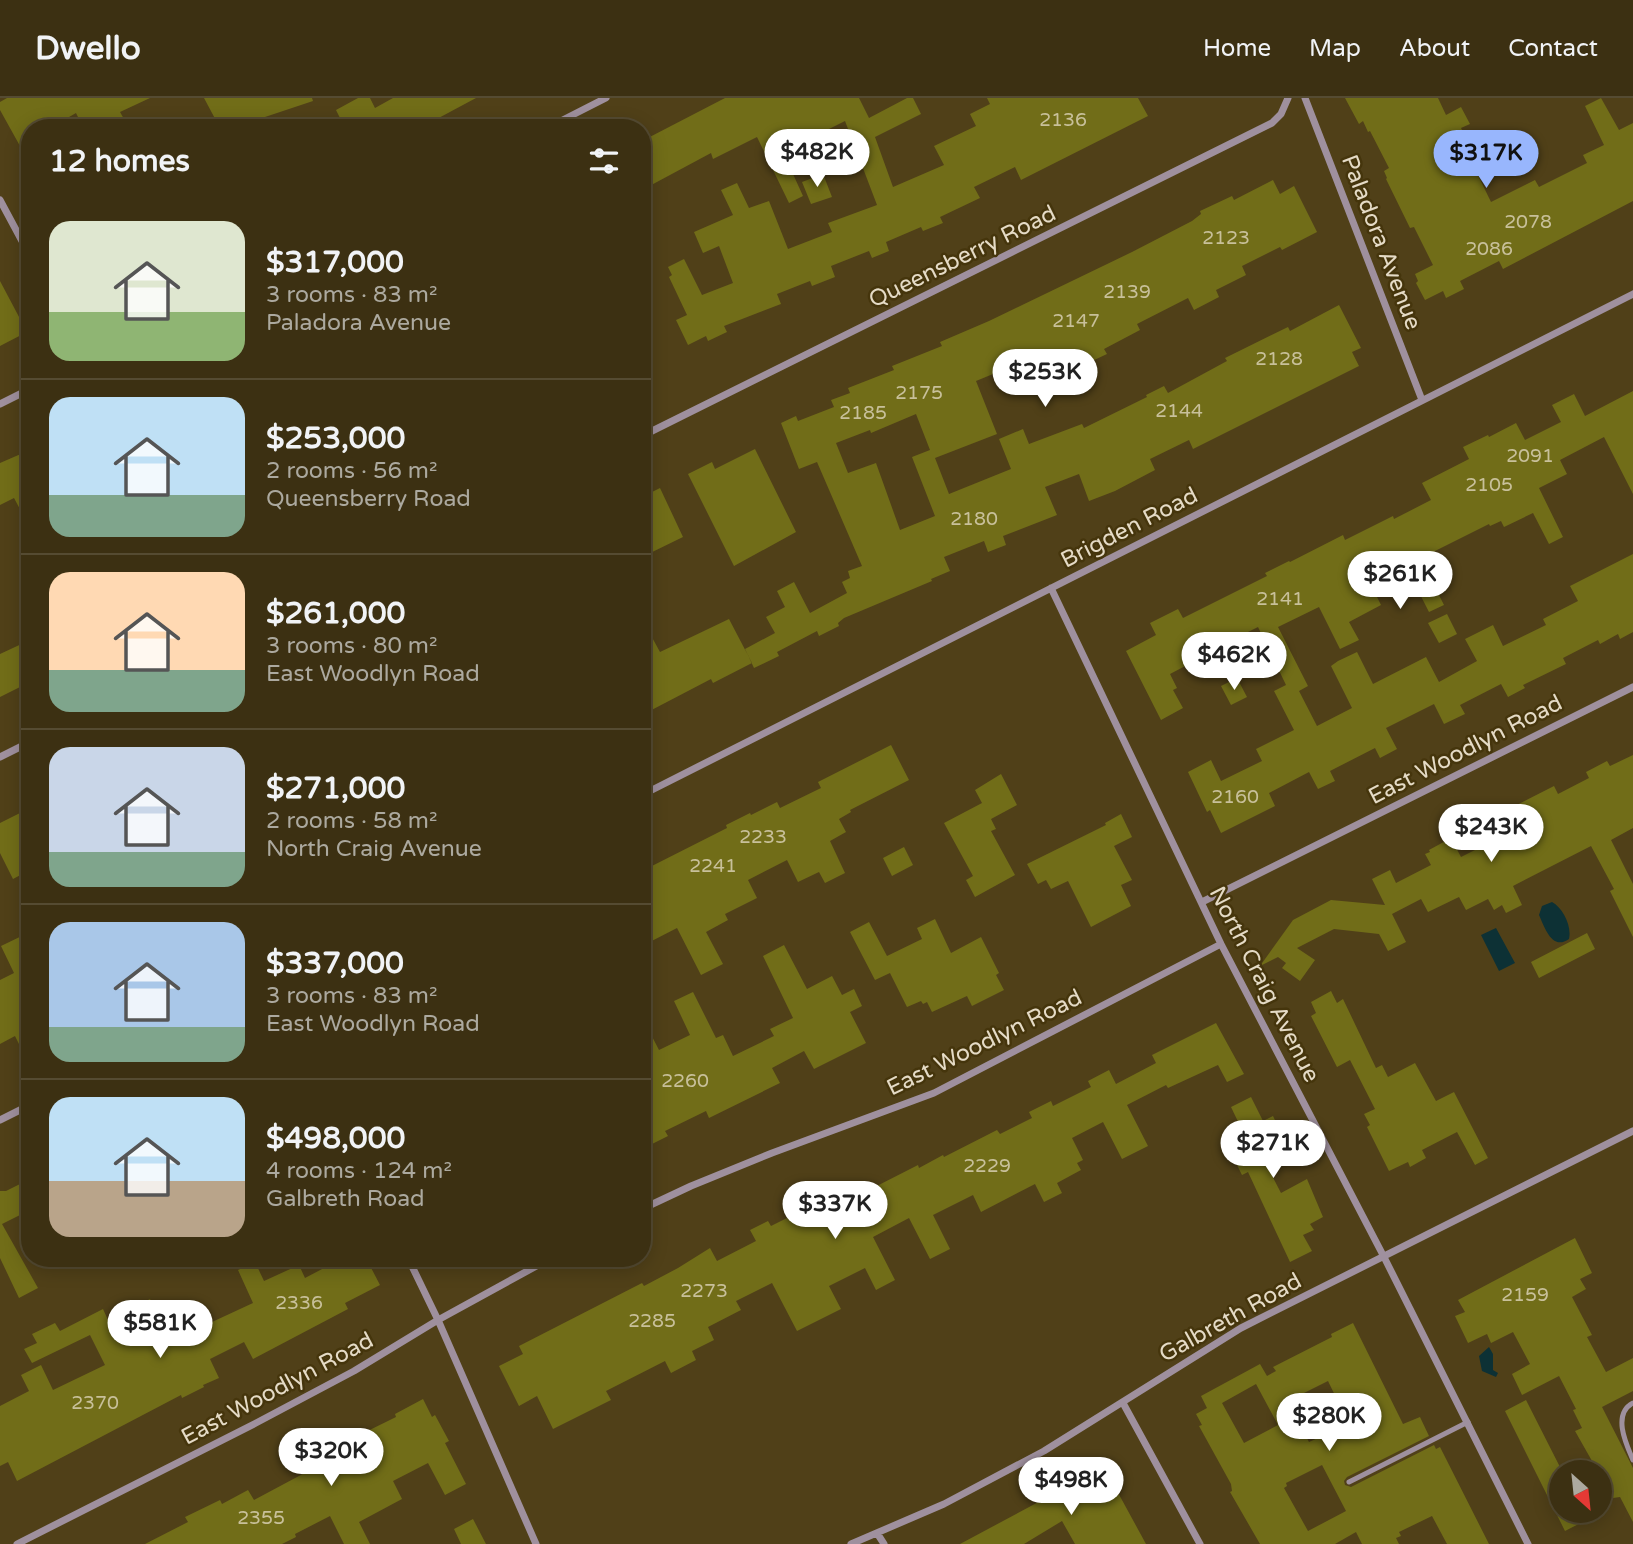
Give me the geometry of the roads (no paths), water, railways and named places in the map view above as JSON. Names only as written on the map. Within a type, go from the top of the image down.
[{"type":"street","points":[[565,119],[606,98]]},
{"type":"street","name":"Queensberry Road","points":[[651,432],[1272,123],[1282,114],[1288,98]]},
{"type":"street","name":"Paladora Avenue","points":[[1306,98],[1422,400]]},
{"type":"street","points":[[0,200],[21,239]]},
{"type":"street","name":"Brigden Road","points":[[651,790],[1633,294]]},
{"type":"street","points":[[0,404],[21,394]]},
{"type":"street","name":"North Craig Avenue","points":[[1051,588],[1221,944],[1384,1257],[1528,1544]]},
{"type":"street","name":"East Woodlyn Road","points":[[1202,902],[1633,687]]},
{"type":"street","points":[[0,757],[21,746]]},
{"type":"street","name":"East Woodlyn Road","points":[[651,1205],[726,1172],[934,1093],[1221,944]]},
{"type":"street","points":[[0,1120],[21,1110]]},
{"type":"street","name":"Galbreth Road","points":[[851,1544],[955,1498],[1044,1451],[1241,1328],[1633,1131]]},
{"type":"street","points":[[412,1267],[536,1544]]},
{"type":"street","name":"East Woodlyn Road","points":[[17,1544],[269,1417],[535,1267]]},
{"type":"street","points":[[1123,1403],[1200,1544]]},
{"type":"street","points":[[877,1533],[884,1544]]},
{"type":"lane","points":[[1633,1403],[1628,1406],[1621,1421],[1633,1460]]},
{"type":"lane","points":[[1349,1482],[1468,1422]]},
{"type":"water","points":[[1552,902],[1560,908],[1568,923],[1569,939],[1563,942],[1550,936],[1539,915],[1542,906]]},
{"type":"water","points":[[1496,928],[1515,963],[1499,971],[1481,935]]},
{"type":"water","points":[[1489,1347],[1493,1354],[1493,1370],[1498,1373],[1496,1377],[1482,1371],[1479,1356]]}]
